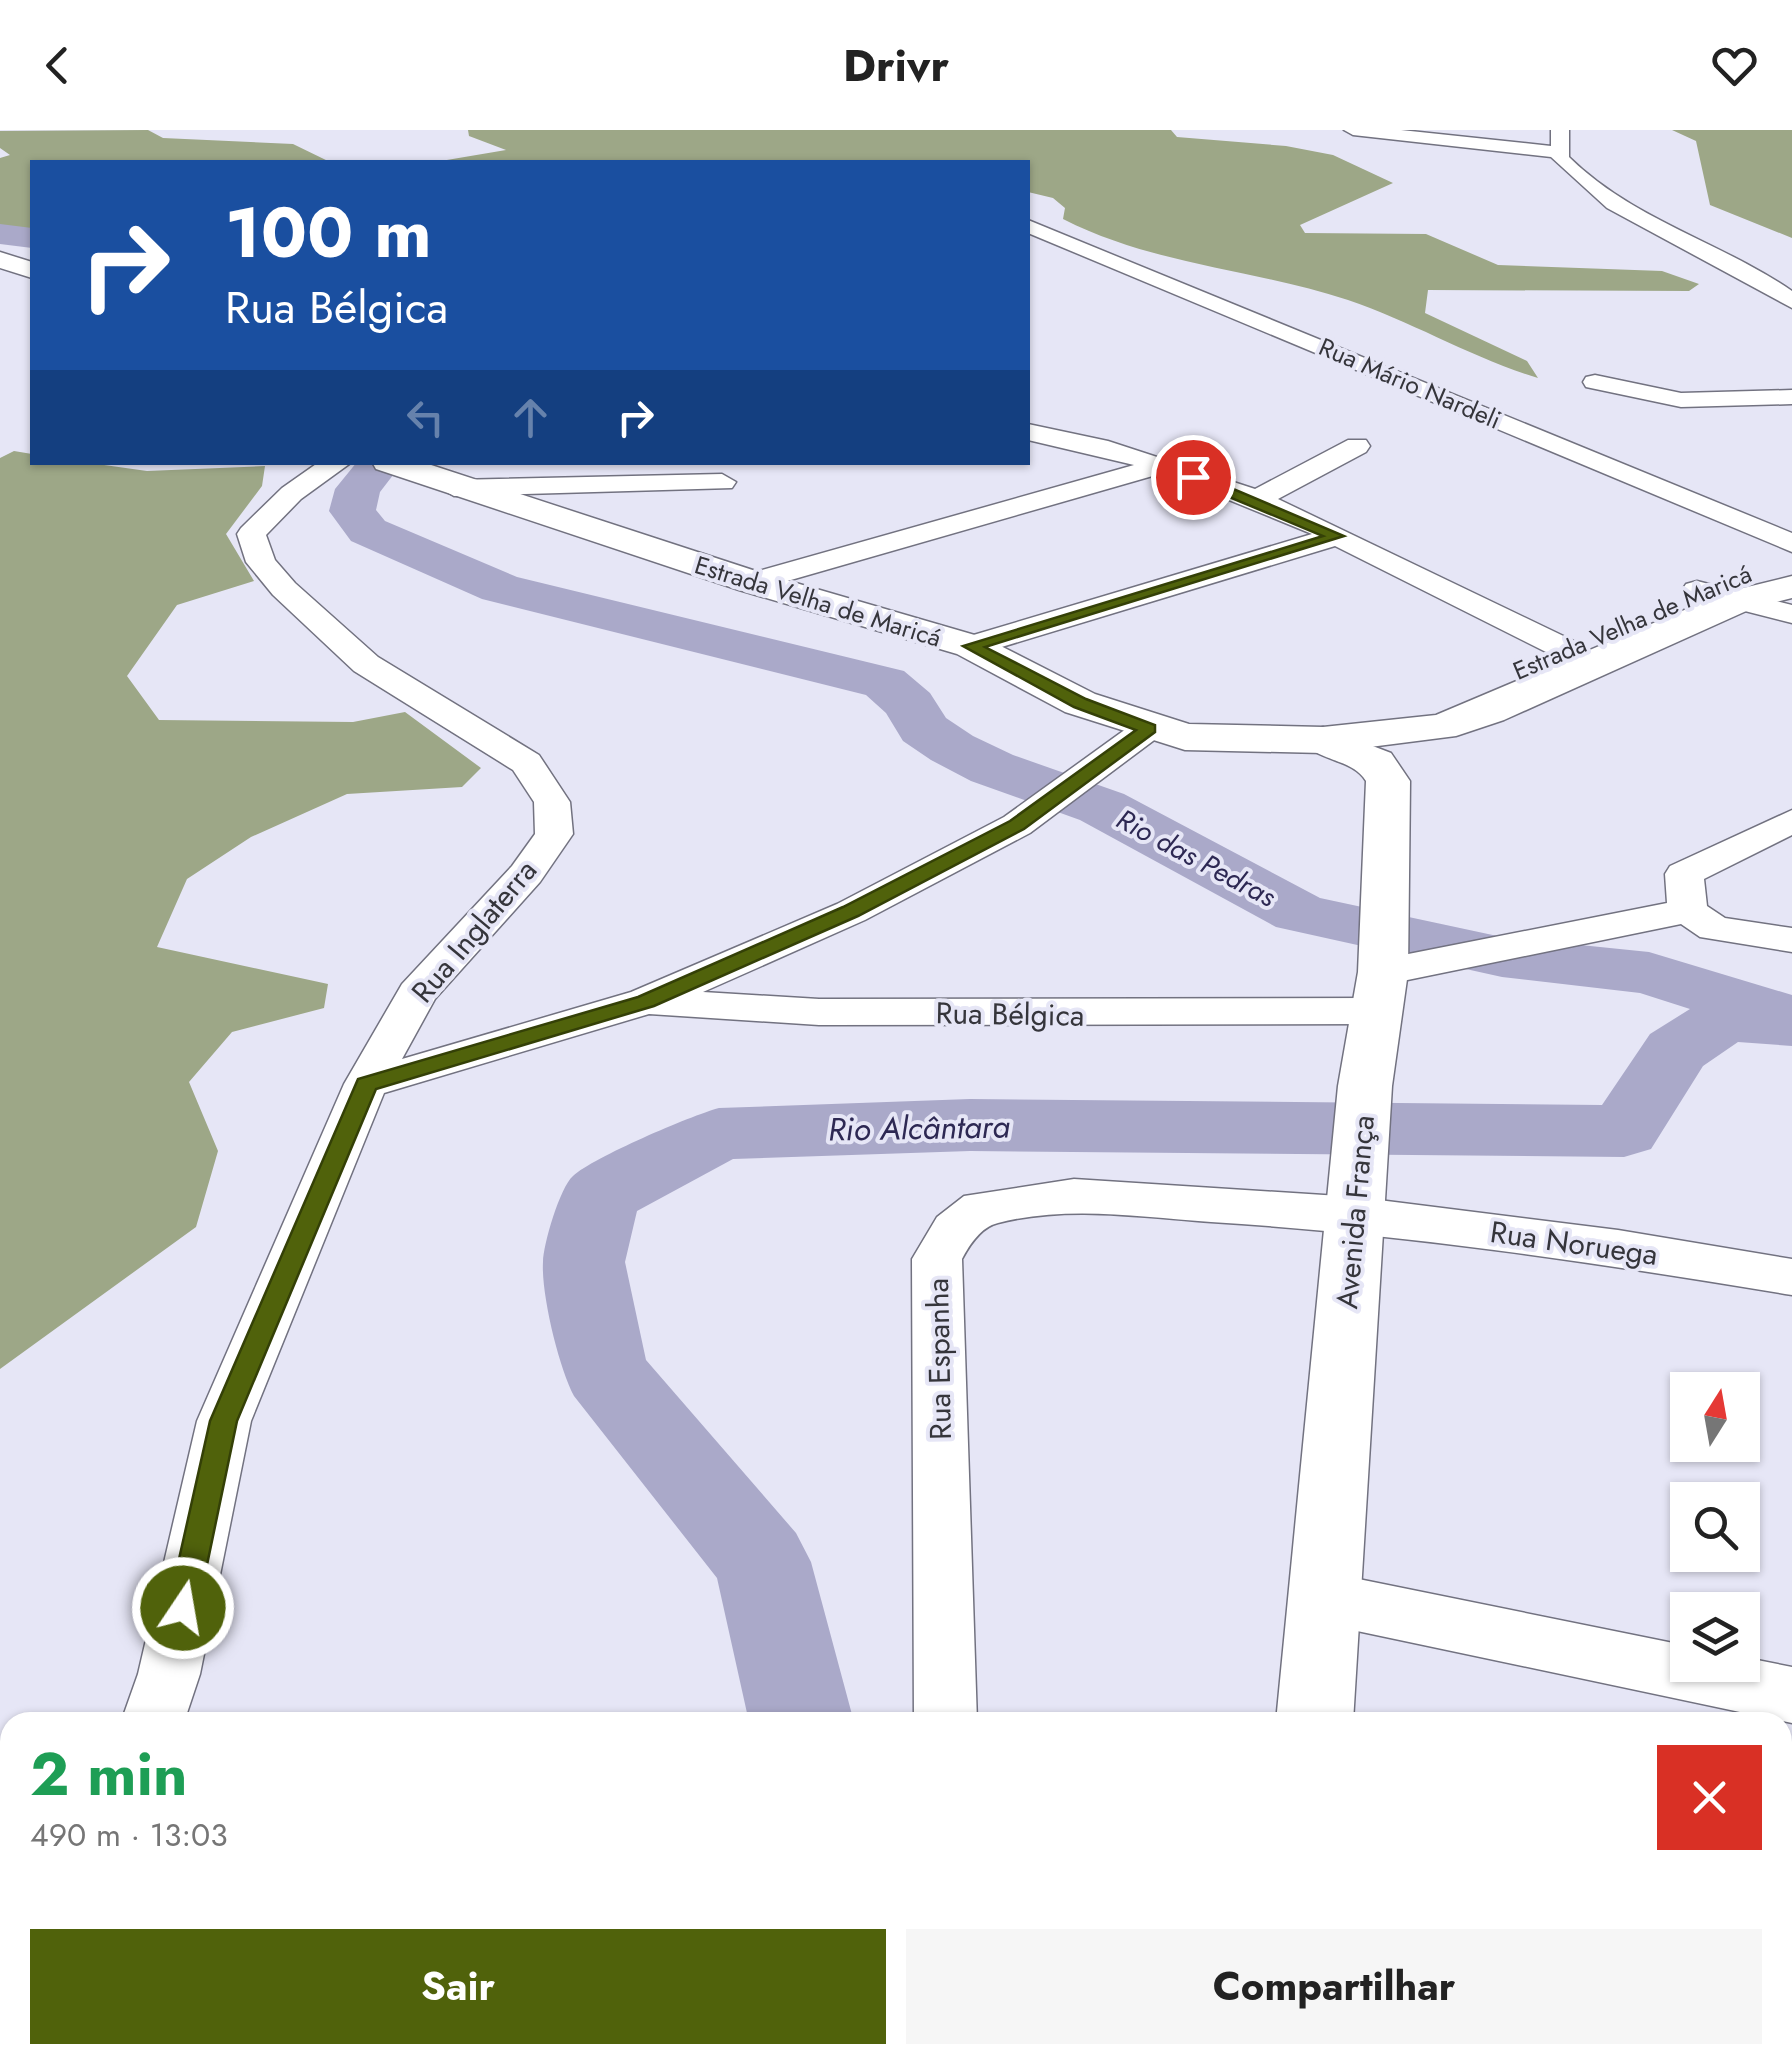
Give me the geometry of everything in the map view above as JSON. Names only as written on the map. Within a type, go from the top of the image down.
[{"type":"main road","points":[[0,260],[30,269]]},
{"type":"main road","name":"Estrada Velha de Maricá","points":[[396,465],[454,488],[752,582],[971,646],[1080,703],[1149,728],[1235,742],[1343,738],[1463,721],[1740,600],[1792,587]]},
{"type":"main road","name":"Estrada Velha de Maricá","points":[[1343,738],[1567,650],[1697,590],[1759,567],[1792,562]]},
{"type":"main road","name":"Avenida França","points":[[1315,1712],[1364,1086],[1378,992],[1388,781],[1376,762],[1343,738]]},
{"type":"street","points":[[1353,130],[1557,152]]},
{"type":"street","points":[[1560,130],[1557,152],[1575,176],[1616,210],[1786,292]]},
{"type":"street","name":"Rua Mário Nardeli","points":[[1030,227],[1792,543]]},
{"type":"street","points":[[1595,382],[1681,400],[1792,398]]},
{"type":"street","points":[[1030,432],[1163,465],[1253,501],[1337,536],[1567,650]]},
{"type":"street","points":[[1253,501],[1356,446]]},
{"type":"street","name":"Rua Inglaterra","points":[[156,1712],[169,1674],[224,1421],[366,1084],[417,992],[526,874],[554,834],[552,802],[526,763],[366,664],[261,562],[251,534],[274,506],[309,478],[333,465]]},
{"type":"street","points":[[752,582],[1163,465]]},
{"type":"street","points":[[454,488],[722,482]]},
{"type":"street","points":[[971,646],[1337,536]]},
{"type":"street","points":[[1697,590],[1792,614]]},
{"type":"street","name":"Rua Bélgica","points":[[366,1084],[646,1001],[850,912],[1017,825],[1149,728]]},
{"type":"street","points":[[1792,821],[1684,874],[1688,911],[1714,928],[1792,940]]},
{"type":"street","name":"Rua Bélgica","points":[[646,1001],[818,1012],[1378,992],[1688,911]]},
{"type":"street","name":"Rua Noruega","points":[[1356,1191],[1618,1248],[1792,1277]]},
{"type":"street","name":"Rua Espanha","points":[[945,1712],[937,1259],[954,1229],[981,1208],[1074,1196],[1356,1191]]},
{"type":"street","points":[[1324,1598],[1792,1696]]},
{"type":"green space","points":[[148,130],[163,138],[293,144],[326,160],[30,160],[30,238],[0,234],[0,158],[10,155],[0,148],[0,131]]},
{"type":"green space","points":[[468,130],[1171,130],[1177,137],[1286,146],[1333,155],[1393,183],[1300,225],[1305,233],[1426,234],[1498,265],[1662,271],[1699,284],[1689,291],[1428,290],[1425,313],[1527,361],[1538,378],[1348,300],[1168,257],[1098,235],[1063,219],[1065,208],[1053,198],[1030,192],[1030,160],[447,160],[506,150],[469,136]]},
{"type":"green space","points":[[1672,130],[1792,130],[1792,238],[1710,205],[1696,141]]},
{"type":"green space","points":[[14,451],[30,454],[30,465],[104,465],[147,471],[265,466],[262,486],[226,534],[254,581],[177,605],[127,676],[159,720],[353,722],[405,712],[481,768],[462,787],[347,794],[251,837],[187,879],[157,947],[328,984],[324,1008],[232,1032],[189,1082],[218,1151],[196,1227],[0,1369],[0,458]]},
{"type":"waterway","name":"Rio das Pedras","points":[[0,234],[30,238]]},
{"type":"waterway","name":"Rio das Pedras","points":[[378,466],[358,489],[352,511],[368,531],[500,588],[885,683],[910,705],[923,729],[952,748],[992,768],[1102,807],[1299,913],[1502,957],[1649,973],[1781,1015]]},
{"type":"waterway","name":"Rio Alcântara","points":[[799,1712],[762,1562],[605,1372],[584,1262],[600,1196],[719,1134],[970,1125],[1624,1131],[1676,1050],[1724,1019],[1792,1024]]},
{"type":"route","points":[[183,1608],[224,1421],[286,1266],[366,1084],[646,1001],[850,912],[1017,825],[1079,781],[1149,728],[1080,703],[971,646],[1337,536],[1193,477]]}]
